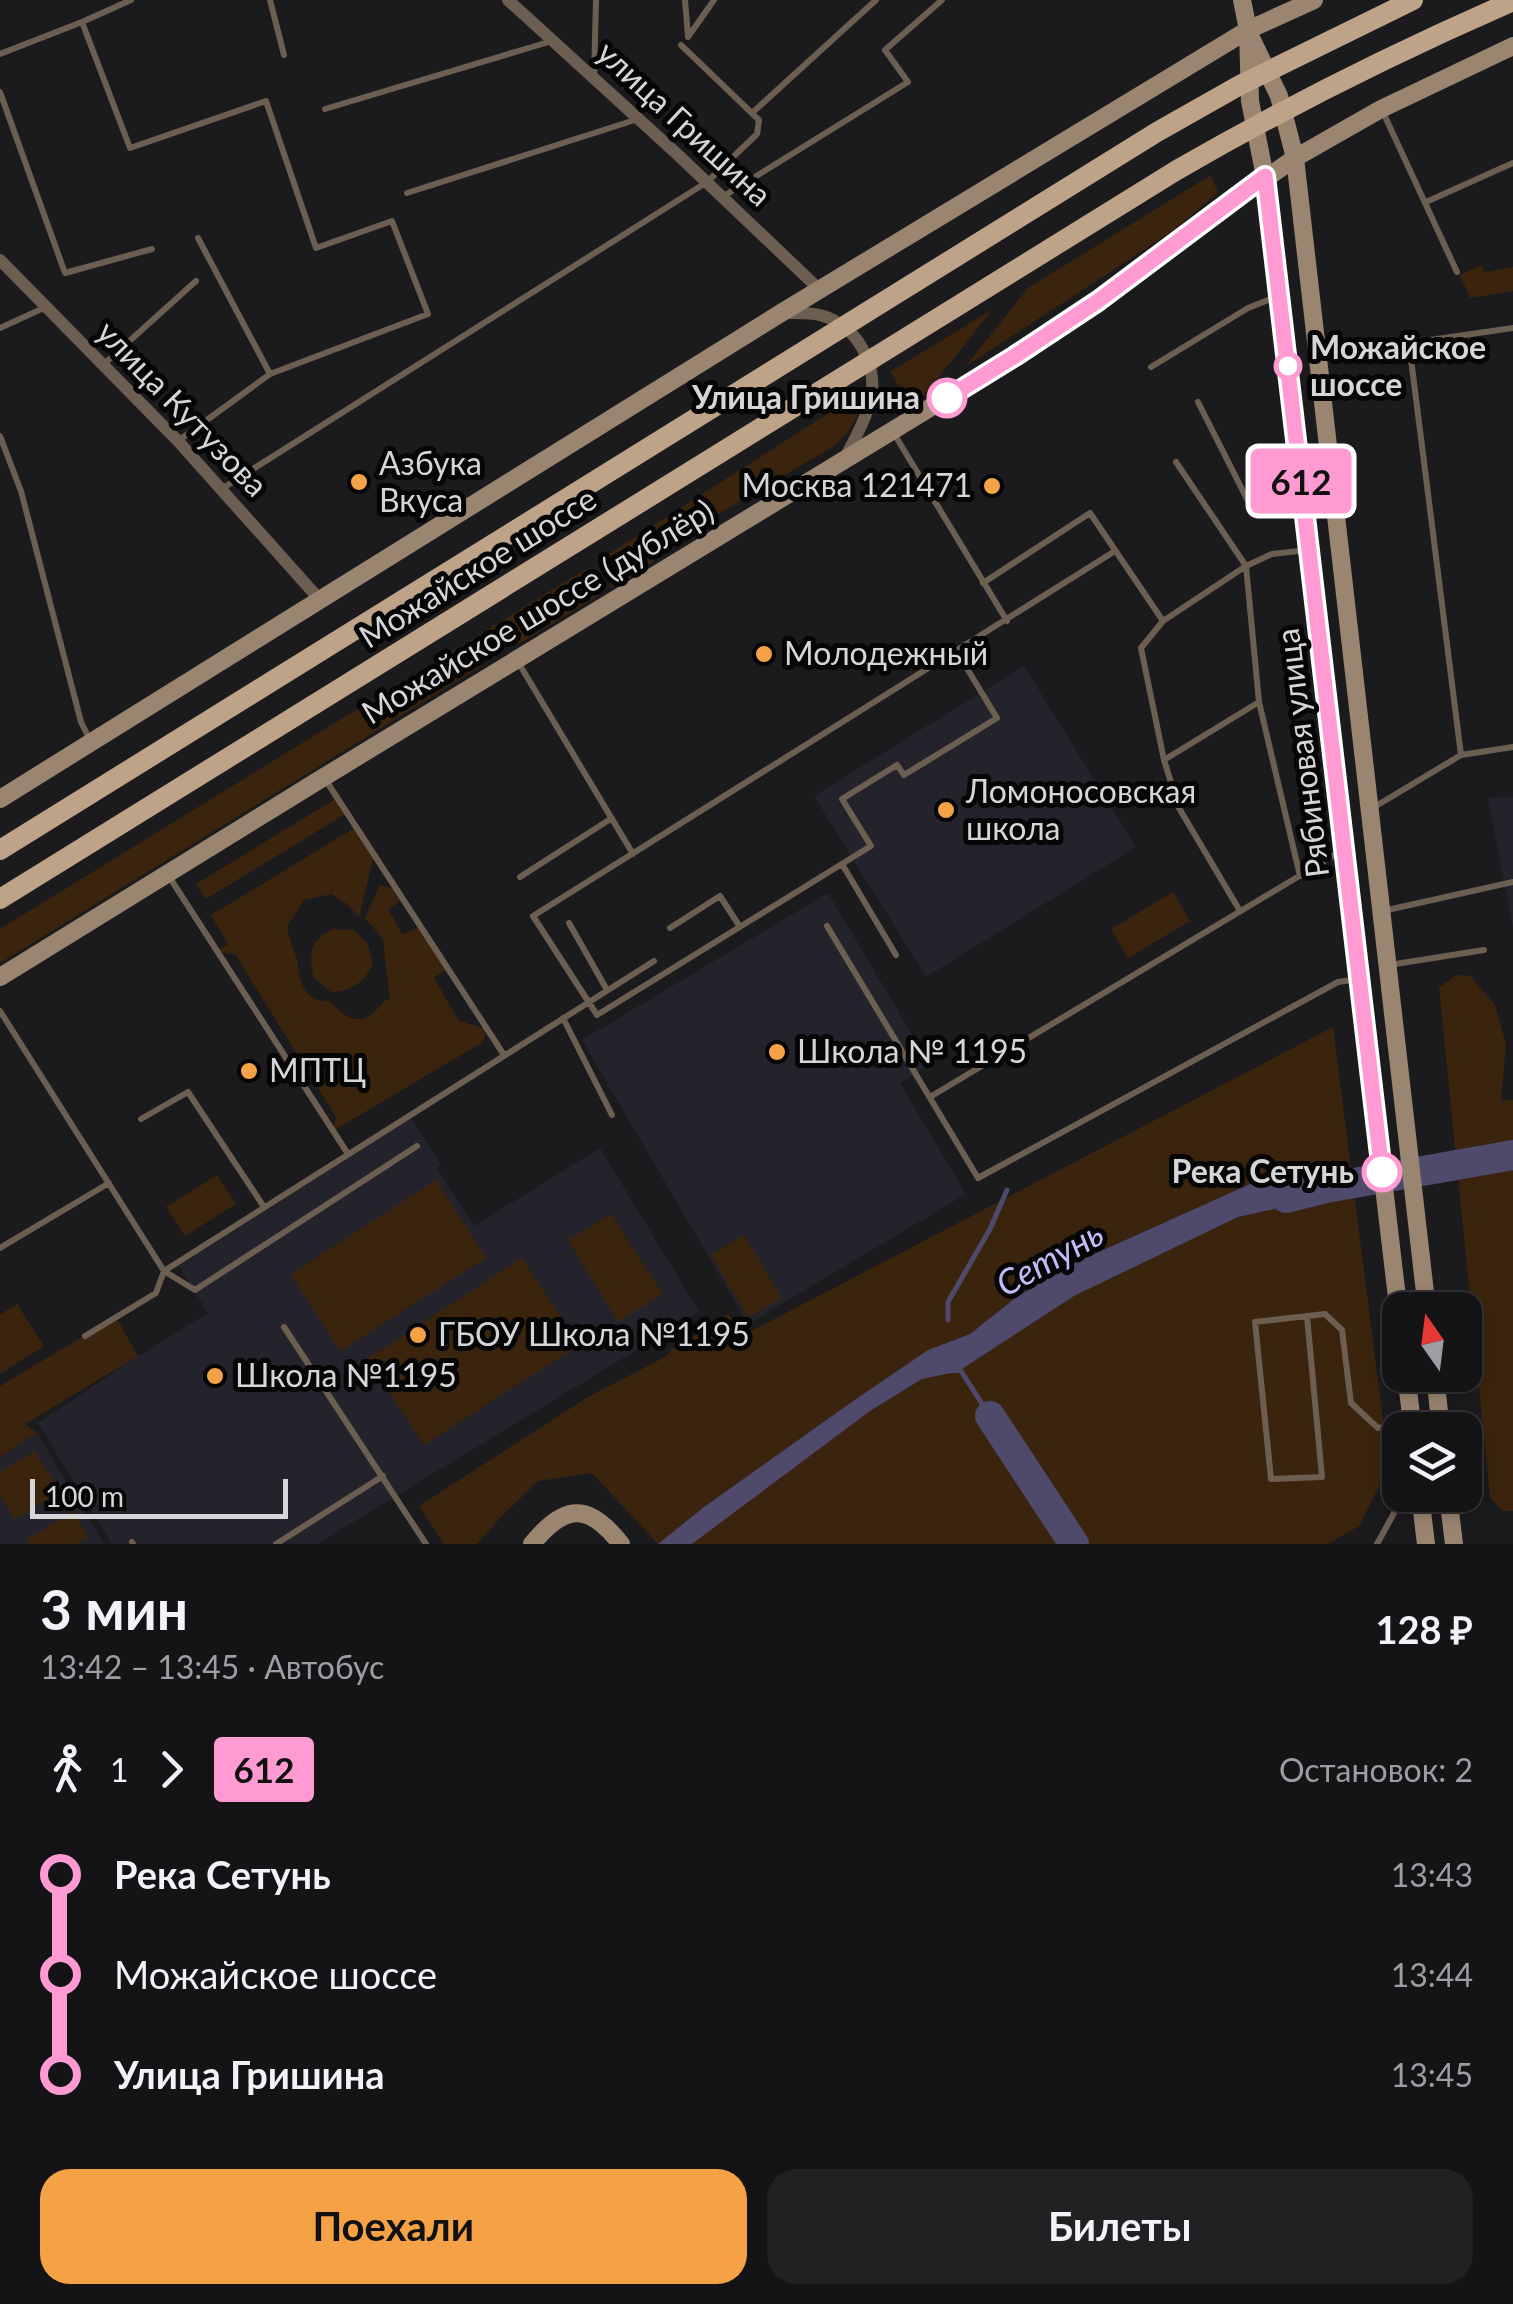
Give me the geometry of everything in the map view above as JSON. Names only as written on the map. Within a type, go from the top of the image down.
[{"type":"main road","points":[[1242,0],[1248,30]]},
{"type":"main road","points":[[0,799],[780,313],[1248,30],[1314,0]]},
{"type":"main road","name":"Можайское шоссе","points":[[0,850],[1157,132],[1240,85],[1413,0]]},
{"type":"main road","name":"Можайское шоссе","points":[[0,899],[1177,170],[1344,80],[1513,1]]},
{"type":"main road","name":"Рябиновая улица","points":[[1248,30],[1279,96],[1295,158],[1425,1292]]},
{"type":"main road","name":"Рябиновая улица","points":[[1248,30],[1250,102],[1265,176],[1280,295],[1396,1292]]},
{"type":"main road","name":"Можайское шоссе (дублёр)","points":[[0,977],[1015,356],[1098,301],[1265,176],[1381,109],[1513,46]]},
{"type":"main road","points":[[532,1544],[547,1525],[574,1512],[594,1516],[621,1544]]},
{"type":"main road","points":[[1422,1512],[1426,1544]]},
{"type":"main road","points":[[1450,1512],[1454,1544]]},
{"type":"street","name":"улица Гришина","points":[[508,0],[820,290]]},
{"type":"street","name":"улица Кутузова","points":[[0,260],[178,440],[320,600]]},
{"type":"street","points":[[780,313],[807,313],[844,325],[866,354],[872,373],[872,397],[844,460]]},
{"type":"lane","points":[[0,54],[130,0]]},
{"type":"lane","points":[[270,0],[284,55]]},
{"type":"lane","points":[[594,80],[596,0]]},
{"type":"lane","points":[[685,0],[688,37],[714,0]]},
{"type":"lane","points":[[752,113],[876,0]]},
{"type":"lane","points":[[723,197],[908,82],[885,50],[942,0]]},
{"type":"lane","points":[[82,22],[130,148],[266,101],[316,248],[392,221],[428,314],[270,374],[178,440]]},
{"type":"lane","points":[[325,109],[554,40]]},
{"type":"lane","points":[[222,489],[707,182],[757,134],[759,120],[681,45]]},
{"type":"lane","points":[[0,92],[65,273],[152,249]]},
{"type":"lane","points":[[1381,109],[1458,272]]},
{"type":"lane","points":[[407,193],[639,119]]},
{"type":"lane","points":[[1426,202],[1513,163]]},
{"type":"lane","points":[[198,238],[270,374]]},
{"type":"lane","points":[[102,366],[196,281]]},
{"type":"lane","points":[[1151,367],[1248,308],[1280,295]]},
{"type":"lane","points":[[0,328],[47,307]]},
{"type":"lane","points":[[1461,755],[1411,359],[1414,349],[1423,341],[1513,328]]},
{"type":"lane","points":[[1198,402],[1249,503],[1303,493]]},
{"type":"lane","points":[[893,431],[1007,621]]},
{"type":"lane","points":[[0,436],[21,492],[82,722],[91,743]]},
{"type":"lane","points":[[1176,462],[1246,566],[1258,702],[1300,876]]},
{"type":"lane","points":[[983,583],[1090,513],[1163,622]]},
{"type":"lane","points":[[1240,911],[1179,808],[1164,760],[1141,648],[1163,622],[1246,566],[1272,554],[1310,550]]},
{"type":"lane","points":[[957,652],[998,718],[904,776],[897,765],[842,799],[871,846],[597,1014],[533,916],[1116,551]]},
{"type":"lane","points":[[517,660],[633,854]]},
{"type":"lane","points":[[1164,760],[1258,702]]},
{"type":"lane","points":[[1370,810],[1461,755],[1513,748]]},
{"type":"lane","points":[[324,777],[504,1055]]},
{"type":"lane","points":[[520,876],[612,818]]},
{"type":"lane","points":[[930,1097],[1344,848]]},
{"type":"lane","points":[[842,864],[896,955]]},
{"type":"lane","points":[[167,873],[348,1154]]},
{"type":"lane","points":[[1382,912],[1513,882]]},
{"type":"lane","points":[[670,928],[720,896],[740,927]]},
{"type":"lane","points":[[568,923],[607,990]]},
{"type":"lane","points":[[827,926],[978,1178],[1338,982],[1360,979]]},
{"type":"lane","points":[[1388,965],[1484,950]]},
{"type":"lane","points":[[85,1336],[156,1293],[164,1270],[654,961]]},
{"type":"lane","points":[[0,1011],[164,1270],[194,1290],[417,1146]]},
{"type":"lane","points":[[563,1018],[612,1115]]},
{"type":"lane","points":[[140,1120],[188,1092],[264,1208]]},
{"type":"lane","points":[[0,1248],[109,1183]]},
{"type":"lane","points":[[1307,1316],[1322,1477],[1271,1478],[1255,1322],[1307,1316],[1325,1314],[1342,1330],[1352,1403],[1382,1428]]},
{"type":"lane","points":[[284,1327],[426,1544]]},
{"type":"lane","points":[[276,1544],[383,1476]]},
{"type":"lane","points":[[1376,1544],[1394,1512]]},
{"type":"shaded area","points":[[1211,175],[1218,193],[1171,232],[965,367],[1028,288]]},
{"type":"shaded area","points":[[1481,265],[1485,272],[1513,267],[1513,291],[1470,298],[1460,275]]},
{"type":"shaded area","points":[[993,309],[927,392],[911,406],[890,372]]},
{"type":"shaded area","points":[[866,389],[855,420],[834,446],[705,522],[646,567],[612,587],[598,561]]},
{"type":"shaded area","points":[[586,569],[599,595],[520,643],[441,658]]},
{"type":"shaded area","points":[[483,665],[0,963],[0,929],[411,676]]},
{"type":"shaded area","points":[[1024,666],[1136,847],[926,977],[814,796]]},
{"type":"shaded area","points":[[1513,797],[1513,928],[1488,798]]},
{"type":"shaded area","points":[[337,798],[347,813],[206,899],[196,884]]},
{"type":"shaded area","points":[[356,827],[374,856],[359,917],[332,894],[304,900],[287,927],[304,989],[314,998],[330,1001],[345,1015],[358,1019],[390,1000],[383,939],[365,918],[380,885],[393,889],[400,901],[388,909],[403,935],[418,927],[445,970],[434,978],[459,1021],[487,1029],[483,1042],[333,1131],[336,1117],[235,954],[216,952],[228,944],[211,915]]},
{"type":"shaded area","points":[[1173,892],[1190,921],[1128,958],[1111,929]]},
{"type":"shaded area","name":"ГБОУ Школа №1195","points":[[828,893],[930,1064],[900,1083],[966,1194],[748,1324],[582,1040]]},
{"type":"shaded area","points":[[333,929],[354,930],[368,944],[373,965],[356,985],[331,992],[313,977],[311,954],[319,938]]},
{"type":"shaded area","points":[[1456,975],[1470,976],[1495,1005],[1506,1044],[1501,1101],[1513,1100],[1513,1511],[1502,1511],[1490,1497],[1479,1392],[1482,1292],[1469,1292],[1439,988]]},
{"type":"shaded area","points":[[1333,1027],[1382,1412],[1382,1481],[1359,1526],[1328,1544],[692,1544],[870,1411],[922,1379],[962,1369],[1074,1296],[1238,1217],[1323,1198],[1319,1172],[1250,1184],[1061,1269],[970,1334],[928,1350],[853,1401],[658,1544],[592,1473],[538,1481],[477,1544],[444,1544],[419,1506],[588,1397],[665,1357],[728,1314],[744,1335]]},
{"type":"shaded area","name":"ГБОУ Школа №1195","points":[[411,1118],[474,1226],[600,1148],[699,1312],[317,1544],[112,1544],[38,1423],[208,1313],[179,1266]]},
{"type":"shaded area","points":[[1320,1172],[1324,1198],[1238,1217],[1074,1296],[959,1373],[922,1379],[870,1411],[692,1544],[658,1544],[853,1401],[928,1350],[970,1334],[1061,1269],[1250,1184]]},
{"type":"shaded area","points":[[217,1175],[236,1204],[185,1236],[166,1207]]},
{"type":"shaded area","points":[[436,1180],[486,1258],[340,1351],[291,1274]]},
{"type":"shaded area","points":[[611,1214],[663,1294],[618,1322],[568,1240]]},
{"type":"shaded area","points":[[744,1235],[782,1298],[748,1318],[711,1255]]},
{"type":"shaded area","points":[[522,1258],[579,1345],[424,1445],[367,1359]]},
{"type":"shaded area","points":[[17,1304],[44,1346],[0,1374],[0,1315]]},
{"type":"shaded area","points":[[116,1317],[138,1356],[25,1424],[37,1433],[0,1457],[0,1386]]},
{"type":"shaded area","points":[[37,1433],[104,1544],[0,1544],[0,1457]]},
{"type":"shaded area","points":[[35,1451],[60,1492],[15,1519],[0,1495],[0,1472]]},
{"type":"shaded area","points":[[73,1511],[89,1537],[78,1544],[30,1544],[27,1540]]},
{"type":"waterway","name":"Сетунь","points":[[1286,1198],[1513,1155]]},
{"type":"waterway","points":[[948,1320],[948,1302],[990,1229],[1007,1190]]},
{"type":"waterway","points":[[959,1368],[990,1416]]},
{"type":"waterway","points":[[990,1416],[1074,1544]]},
{"type":"bus line","name":"612","points":[[947,398],[1098,301],[1265,176],[1382,1172]]},
{"type":"place","name":"Можайское шоссе","points":[[1288,366]]},
{"type":"place","name":"Улица Гришина","points":[[947,398]]},
{"type":"place","name":"Азбука Вкуса","points":[[359,482]]},
{"type":"place","name":"Москва 121471","points":[[992,486]]},
{"type":"place","name":"Молодежный","points":[[764,654]]},
{"type":"place","name":"Ломоносовская школа","points":[[946,810]]},
{"type":"place","name":"Школа № 1195","points":[[777,1052]]},
{"type":"place","name":"МПТЦ","points":[[249,1071]]},
{"type":"place","name":"Река Сетунь","points":[[1382,1172]]},
{"type":"place","name":"ГБОУ Школа №1195","points":[[418,1335]]},
{"type":"place","name":"Школа №1195","points":[[215,1376]]}]
